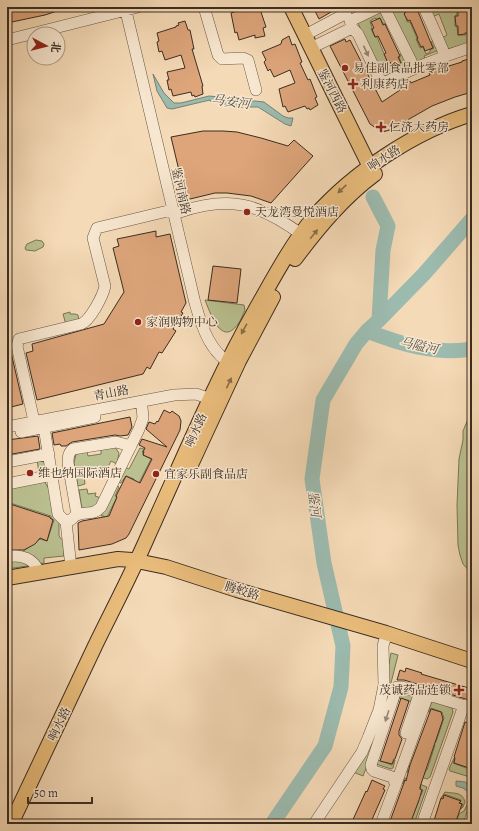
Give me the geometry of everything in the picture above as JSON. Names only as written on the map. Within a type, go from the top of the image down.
[{"type":"main road","name":"鉴河西路","points":[[291,7],[376,168]]},
{"type":"main road","name":"鉴河西路","points":[[299,7],[376,168]]},
{"type":"main road","name":"响水路","points":[[233,362],[295,259],[343,201],[376,168],[423,134],[449,122],[472,114]]},
{"type":"main road","name":"响水路","points":[[22,824],[213,404],[276,272],[301,234],[329,201],[351,180],[401,156],[422,144],[472,123]]},
{"type":"main road","name":"腾蛟路","points":[[7,578],[118,559],[140,565],[163,574],[301,611],[472,661]]},
{"type":"main road","name":"响水路","points":[[12,824],[140,565]]},
{"type":"main road","name":"腾蛟路","points":[[7,585],[112,567],[140,565]]},
{"type":"main road","name":"腾蛟路","points":[[370,631],[385,639],[472,666]]},
{"type":"street","points":[[204,7],[218,55],[222,59],[243,58],[248,60],[256,90]]},
{"type":"street","points":[[349,18],[372,7]]},
{"type":"street","points":[[310,32],[379,7]]},
{"type":"street","points":[[384,7],[411,61],[413,69]]},
{"type":"street","points":[[424,7],[445,55]]},
{"type":"street","points":[[7,36],[129,8]]},
{"type":"street","points":[[7,40],[129,8]]},
{"type":"street","name":"鉴河南路","points":[[129,8],[175,212],[211,328],[218,343],[233,362]]},
{"type":"street","points":[[317,46],[348,29],[349,18]]},
{"type":"street","points":[[349,18],[380,80],[386,82],[445,55],[472,47]]},
{"type":"street","points":[[71,567],[66,522],[58,514],[49,454],[17,346],[19,339],[84,324],[88,319],[103,293],[105,286],[93,238],[97,228],[226,203],[265,211],[288,224],[301,234]]},
{"type":"street","name":"青山路","points":[[7,434],[39,423],[174,395],[196,394],[213,404]]},
{"type":"street","name":"青山路","points":[[7,427],[188,400],[213,404]]},
{"type":"street","points":[[66,522],[70,522],[77,515],[93,513],[101,507],[139,429],[143,418],[142,407]]},
{"type":"street","points":[[77,515],[68,464],[68,456],[70,451],[73,449],[114,442],[131,446]]},
{"type":"street","points":[[7,462],[49,454]]},
{"type":"street","points":[[7,484],[52,475]]},
{"type":"street","points":[[7,557],[18,556],[30,560],[37,566],[39,573]]},
{"type":"street","points":[[314,824],[362,752],[379,710],[384,685],[383,646],[385,639]]},
{"type":"street","points":[[394,781],[374,771],[372,765],[397,687],[402,687],[468,706],[422,824]]},
{"type":"street","points":[[381,824],[424,694]]},
{"type":"street","points":[[469,824],[472,816]]},
{"type":"green space","points":[[387,7],[403,7],[407,22],[410,22],[420,48],[423,47],[426,54],[434,48],[431,42],[433,41],[432,39],[439,50],[424,56],[426,60],[416,63]]},
{"type":"green space","points":[[428,7],[456,7],[457,15],[455,16],[455,26],[457,27],[458,35],[466,35],[470,33],[472,26],[472,43],[448,49],[442,38],[447,35],[439,14],[432,17]]},
{"type":"green space","points":[[380,9],[390,24],[387,26],[386,24],[383,24],[380,18],[375,18],[370,21],[371,29],[375,37],[377,37],[388,63],[390,62],[393,69],[398,67],[397,65],[401,63],[399,57],[404,52],[408,66],[388,75],[379,64],[376,64],[358,23]]},
{"type":"green space","points":[[36,240],[42,241],[44,244],[43,247],[35,251],[26,250],[25,248],[27,244]]},
{"type":"green space","points":[[205,300],[244,305],[245,310],[238,324],[232,330],[226,332],[217,326]]},
{"type":"green space","points":[[70,312],[70,314],[78,315],[79,322],[66,325],[63,314]]},
{"type":"green space","points":[[472,415],[472,574],[463,564],[460,555],[458,545],[457,505],[459,459],[463,440],[463,431],[468,419]]},
{"type":"green space","points":[[115,447],[119,453],[117,464],[111,461],[103,477],[94,474],[84,476],[85,484],[78,486],[74,463],[76,454],[87,451],[88,456],[101,454],[101,449]]},
{"type":"green space","points":[[140,448],[144,449],[142,452],[143,455],[151,459],[138,485],[133,482],[134,479],[126,476],[121,483],[118,482],[125,467],[129,469]]},
{"type":"green space","points":[[37,459],[42,459],[45,464],[44,470],[39,474]]},
{"type":"green space","points":[[44,481],[49,489],[59,522],[59,536],[63,541],[64,556],[44,558],[44,563],[38,564],[22,552],[40,539],[47,541],[54,520],[51,516],[7,502],[7,488]]},
{"type":"green space","points":[[116,485],[119,487],[115,496],[117,497],[105,521],[104,516],[101,516]]},
{"type":"green space","points":[[87,489],[88,494],[96,493],[95,496],[101,498],[93,509],[82,509],[79,490]]},
{"type":"green space","points":[[15,559],[34,565],[7,569],[7,561]]},
{"type":"green space","points":[[391,653],[398,655],[390,687],[392,689],[371,756],[363,776],[353,772],[389,664]]},
{"type":"green space","points":[[400,691],[414,693],[411,703],[410,701],[399,698],[398,702]]},
{"type":"green space","points":[[432,701],[452,708],[453,712],[430,777],[427,779],[408,773],[407,770],[409,765],[424,775],[427,770],[435,745],[433,744],[436,742],[444,718],[442,712],[431,708],[428,712]]},
{"type":"green space","points":[[454,758],[453,763],[469,769],[472,759],[472,774],[470,777],[450,771],[449,769]]},
{"type":"green space","points":[[378,760],[392,765],[395,760],[393,768],[391,769],[376,764]]},
{"type":"green space","points":[[405,778],[427,787],[414,824],[410,824],[412,819],[410,818],[411,815],[413,815],[419,800],[417,799],[419,794],[421,795],[423,790],[420,789],[421,786],[405,780],[402,784]]},
{"type":"green space","points":[[445,792],[462,796],[465,802],[463,807],[461,809],[463,804],[460,803],[461,800],[444,794],[441,798]]},
{"type":"green space","points":[[470,802],[471,804],[466,824],[455,824],[459,814],[464,811]]},
{"type":"water","points":[[153,74],[164,93],[174,103],[181,103],[209,96],[264,102],[283,116],[293,118],[291,126],[285,124],[258,107],[236,107],[210,100],[172,109],[167,108],[157,91]]},
{"type":"water","points":[[456,781],[465,782],[471,786],[467,791],[456,786]]},
{"type":"building","points":[[7,7],[66,8],[45,15],[7,23]]},
{"type":"building","points":[[245,7],[257,7],[257,9],[260,9],[266,27],[263,28],[265,36],[255,38],[255,35],[239,40],[237,32],[235,33],[231,13]]},
{"type":"building","points":[[313,7],[329,7],[331,12],[319,19]]},
{"type":"building","points":[[403,7],[414,7],[415,10],[417,9],[433,48],[425,51],[423,46],[421,47],[410,20],[408,21],[404,14],[406,12]]},
{"type":"building","points":[[458,8],[469,8],[469,15],[471,16],[470,33],[458,35],[458,26],[456,26],[455,16],[458,16]]},
{"type":"building","points":[[380,18],[383,25],[385,24],[400,56],[398,57],[401,63],[393,67],[390,62],[388,63],[384,54],[386,53],[378,36],[375,37],[372,29],[374,28],[371,22]]},
{"type":"building","points":[[185,21],[188,30],[190,30],[194,49],[192,49],[203,86],[203,94],[195,97],[194,95],[192,96],[191,92],[173,96],[171,89],[169,90],[167,72],[185,68],[181,55],[165,60],[162,51],[159,52],[157,42],[159,41],[157,33],[176,27],[179,25],[178,23]]},
{"type":"building","points":[[289,36],[292,45],[295,44],[302,62],[300,63],[308,80],[310,79],[317,97],[315,98],[318,105],[310,110],[305,106],[288,112],[285,106],[283,107],[279,89],[295,83],[290,70],[274,77],[270,69],[268,71],[264,62],[266,60],[262,52],[281,44],[282,40]]},
{"type":"building","points":[[345,39],[346,42],[350,40],[382,102],[410,81],[411,83],[430,75],[429,73],[442,67],[472,58],[472,92],[432,106],[390,130],[382,132],[370,124],[330,46]]},
{"type":"building","points":[[203,131],[237,132],[288,146],[294,140],[313,156],[271,203],[251,196],[227,193],[215,193],[186,200],[171,137]]},
{"type":"building","points":[[156,231],[156,237],[170,234],[186,303],[181,312],[183,313],[173,329],[176,331],[162,353],[159,352],[150,369],[147,367],[143,374],[37,400],[26,353],[33,351],[32,344],[104,324],[124,292],[113,248],[119,246],[117,239]]},
{"type":"building","points":[[213,266],[241,269],[237,303],[208,300]]},
{"type":"building","points":[[9,334],[11,341],[10,348],[23,404],[7,408],[7,335]]},
{"type":"building","points":[[164,410],[170,413],[172,411],[179,416],[181,421],[180,430],[129,534],[126,538],[112,544],[79,550],[78,523],[109,516],[117,497],[116,496],[126,476],[140,483],[152,459],[143,455],[145,448],[139,445],[142,439],[167,447],[146,429],[149,422],[155,424],[157,421],[158,422]]},
{"type":"building","points":[[130,417],[132,427],[128,435],[115,435],[72,442],[66,446],[61,446],[60,444],[54,445],[52,433]]},
{"type":"building","points":[[38,436],[40,449],[7,455],[7,440]]},
{"type":"building","points":[[7,503],[50,517],[53,520],[47,541],[40,538],[35,544],[24,550],[7,550]]},
{"type":"building","points":[[406,668],[472,689],[472,701],[404,680],[397,680],[400,670],[405,672]]},
{"type":"building","points":[[401,698],[409,701],[399,731],[399,735],[402,739],[392,764],[380,761]]},
{"type":"building","points":[[431,709],[441,712],[443,719],[420,787],[422,790],[419,800],[410,824],[389,824],[405,780],[406,781],[410,765]]},
{"type":"building","points":[[465,722],[472,724],[472,758],[469,768],[454,763],[454,757]]},
{"type":"building","points":[[372,780],[385,786],[383,789],[385,790],[370,824],[351,824],[366,791],[367,792]]},
{"type":"building","points":[[444,795],[461,801],[459,803],[462,804],[455,824],[433,824],[441,798],[443,799]]},
{"type":"waterway","name":"马安河","points":[[373,197],[388,226],[383,250],[379,320]]},
{"type":"waterway","name":"鉴河","points":[[272,824],[325,746],[341,687],[343,646],[324,563],[312,479],[323,400],[356,344],[424,274],[472,219]]},
{"type":"waterway","name":"马隘河","points":[[367,331],[418,347],[445,351],[472,349]]},
{"type":"place","name":"易佳副食品批零部","points":[[345,68]]},
{"type":"place","name":"利康药店","points":[[353,84]]},
{"type":"place","name":"仁济大药房","points":[[381,127]]},
{"type":"place","name":"天龙湾曼悦酒店","points":[[247,212]]},
{"type":"place","name":"家润购物中心","points":[[138,322]]},
{"type":"place","name":"维也纳国际酒店","points":[[30,473]]},
{"type":"place","name":"宜家乐副食品店","points":[[156,474]]},
{"type":"place","name":"茂诚药品连锁","points":[[459,690]]}]
